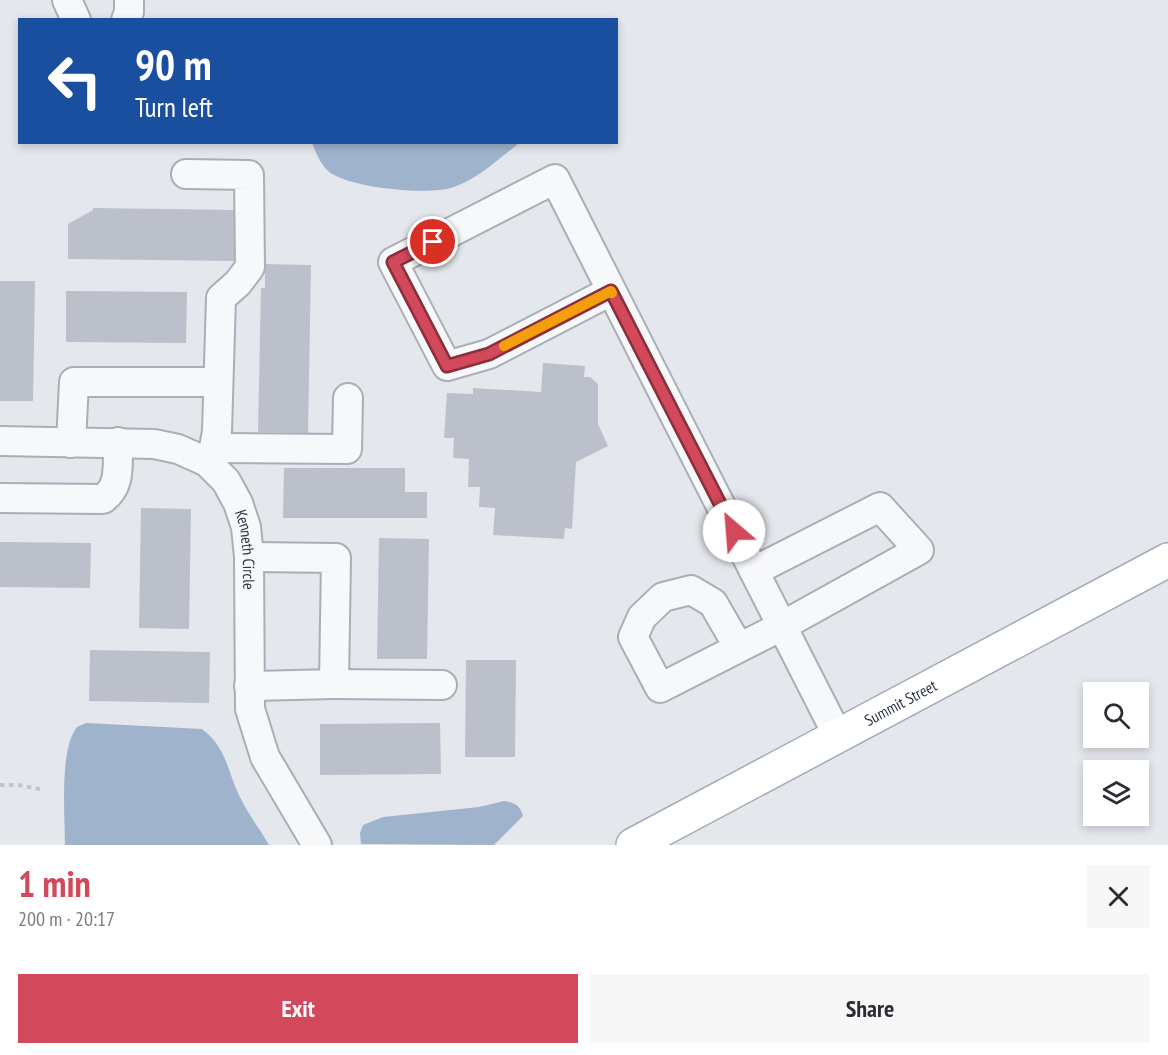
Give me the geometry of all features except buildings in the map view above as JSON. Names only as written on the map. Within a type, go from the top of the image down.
[{"type":"main road","name":"Summit Street","points":[[633,845],[1168,560]]},
{"type":"street","points":[[67,0],[75,18]]},
{"type":"street","points":[[127,18],[129,0]]},
{"type":"street","points":[[186,174],[249,175],[250,267],[238,283],[221,298],[217,431],[210,455],[346,449],[348,398]]},
{"type":"street","points":[[611,291],[489,354],[447,366],[393,262],[555,179],[838,736]]},
{"type":"street","points":[[71,443],[74,382],[218,382]]},
{"type":"street","name":"Kenneth Circle","points":[[0,441],[154,444],[210,455],[238,503],[246,527],[249,557],[250,710],[265,757],[316,845]]},
{"type":"street","points":[[0,498],[103,499],[113,492],[116,482],[118,442]]},
{"type":"street","points":[[739,648],[713,603],[691,590],[663,597],[642,617],[633,637],[660,688],[739,648],[782,626],[919,550],[880,507],[754,572]]},
{"type":"street","points":[[249,557],[336,558],[334,684]]},
{"type":"street","points":[[249,686],[442,685]]},
{"type":"path","points":[[0,785],[40,789]]},
{"type":"water","points":[[312,144],[518,144],[472,179],[454,187],[427,191],[389,189],[352,182],[328,171]]},
{"type":"water","points":[[86,723],[202,729],[222,752],[243,803],[269,845],[65,845],[65,767],[71,737],[77,727]]},
{"type":"water","points":[[504,801],[516,805],[523,816],[494,845],[361,844],[360,833],[363,825],[383,817],[479,807]]},
{"type":"slow traffic","points":[[504,346],[611,291],[612,293]]},
{"type":"route","points":[[433,242],[393,262],[447,366],[489,354],[611,291],[734,531]]}]
